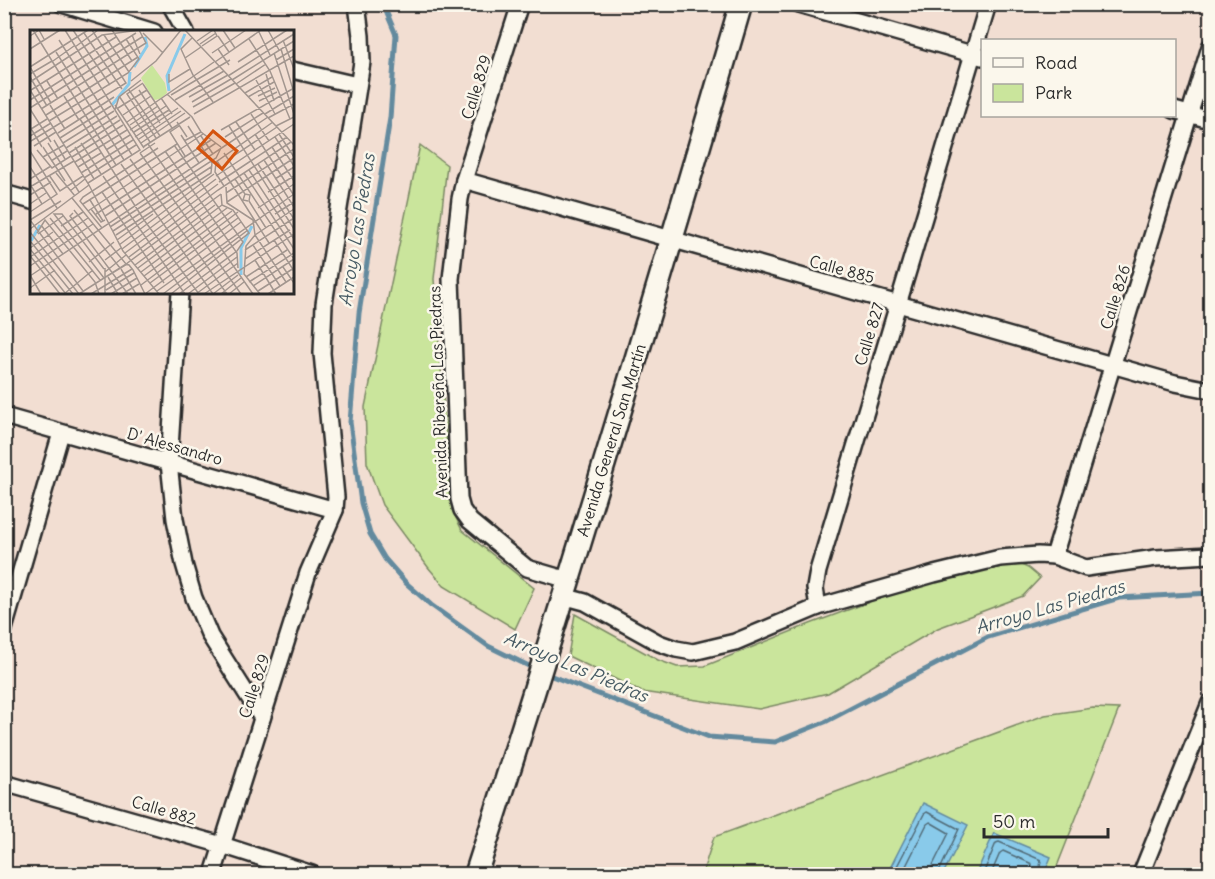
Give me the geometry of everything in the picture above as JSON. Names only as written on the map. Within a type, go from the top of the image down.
[{"type":"main road","name":"Avenida General San Martín","points":[[476,874],[524,727],[672,241],[741,4]]},
{"type":"street","points":[[62,4],[147,30]]},
{"type":"street","points":[[170,4],[185,30]]},
{"type":"street","points":[[335,510],[336,496],[322,353],[324,304],[362,62],[357,4]]},
{"type":"street","name":"Calle 829","points":[[464,180],[520,4]]},
{"type":"street","points":[[798,4],[978,56]]},
{"type":"street","name":"Calle 827","points":[[981,39],[988,4]]},
{"type":"street","name":"Calle 827","points":[[818,607],[814,588],[818,571],[897,303],[978,56],[981,40]]},
{"type":"street","name":"Calle 826","points":[[1054,556],[1113,365],[1182,112],[1210,47]]},
{"type":"street","points":[[294,70],[357,85]]},
{"type":"street","points":[[1182,112],[1210,120]]},
{"type":"street","name":"Calle 885","points":[[464,180],[1185,386],[1210,390]]},
{"type":"street","name":"Avenida Ribereña Las Piedras","points":[[464,180],[451,279],[459,499],[462,510],[481,531],[527,568],[660,643],[693,652],[735,642],[818,607],[1000,558],[1054,556],[1086,568],[1156,558],[1210,555]]},
{"type":"street","points":[[4,193],[30,200]]},
{"type":"street","points":[[180,294],[168,463],[175,519],[194,598],[214,645],[262,718]]},
{"type":"street","name":"D' Alessandro","points":[[4,416],[335,510]]},
{"type":"street","points":[[4,629],[61,433]]},
{"type":"street","name":"Calle 829","points":[[213,874],[308,573],[335,510]]},
{"type":"street","points":[[1141,874],[1210,704]]},
{"type":"street","name":"Calle 882","points":[[4,783],[312,874]]},
{"type":"green space","points":[[420,145],[447,165],[434,279],[452,510],[462,530],[534,588],[515,629],[444,586],[382,505],[367,463],[365,407]]},
{"type":"green space","points":[[1014,562],[1028,568],[1040,578],[1023,596],[938,628],[828,693],[759,709],[642,692],[568,656],[575,614],[658,660],[677,667],[705,666],[939,576]]},
{"type":"green space","points":[[1093,708],[1119,709],[1054,874],[702,874],[714,837],[1045,715]]},
{"type":"water","points":[[923,803],[968,825],[943,874],[887,874]]},
{"type":"water","points":[[994,833],[1051,857],[1044,874],[976,874]]},
{"type":"waterway","name":"Arroyo Las Piedras","points":[[383,4],[396,35],[390,118],[359,313],[350,422],[361,503],[370,534],[385,559],[406,583],[431,605],[488,646],[535,669]]},
{"type":"waterway","name":"Arroyo Las Piedras","points":[[544,673],[709,737],[775,742],[825,722],[988,637],[1119,598],[1210,593]]}]
